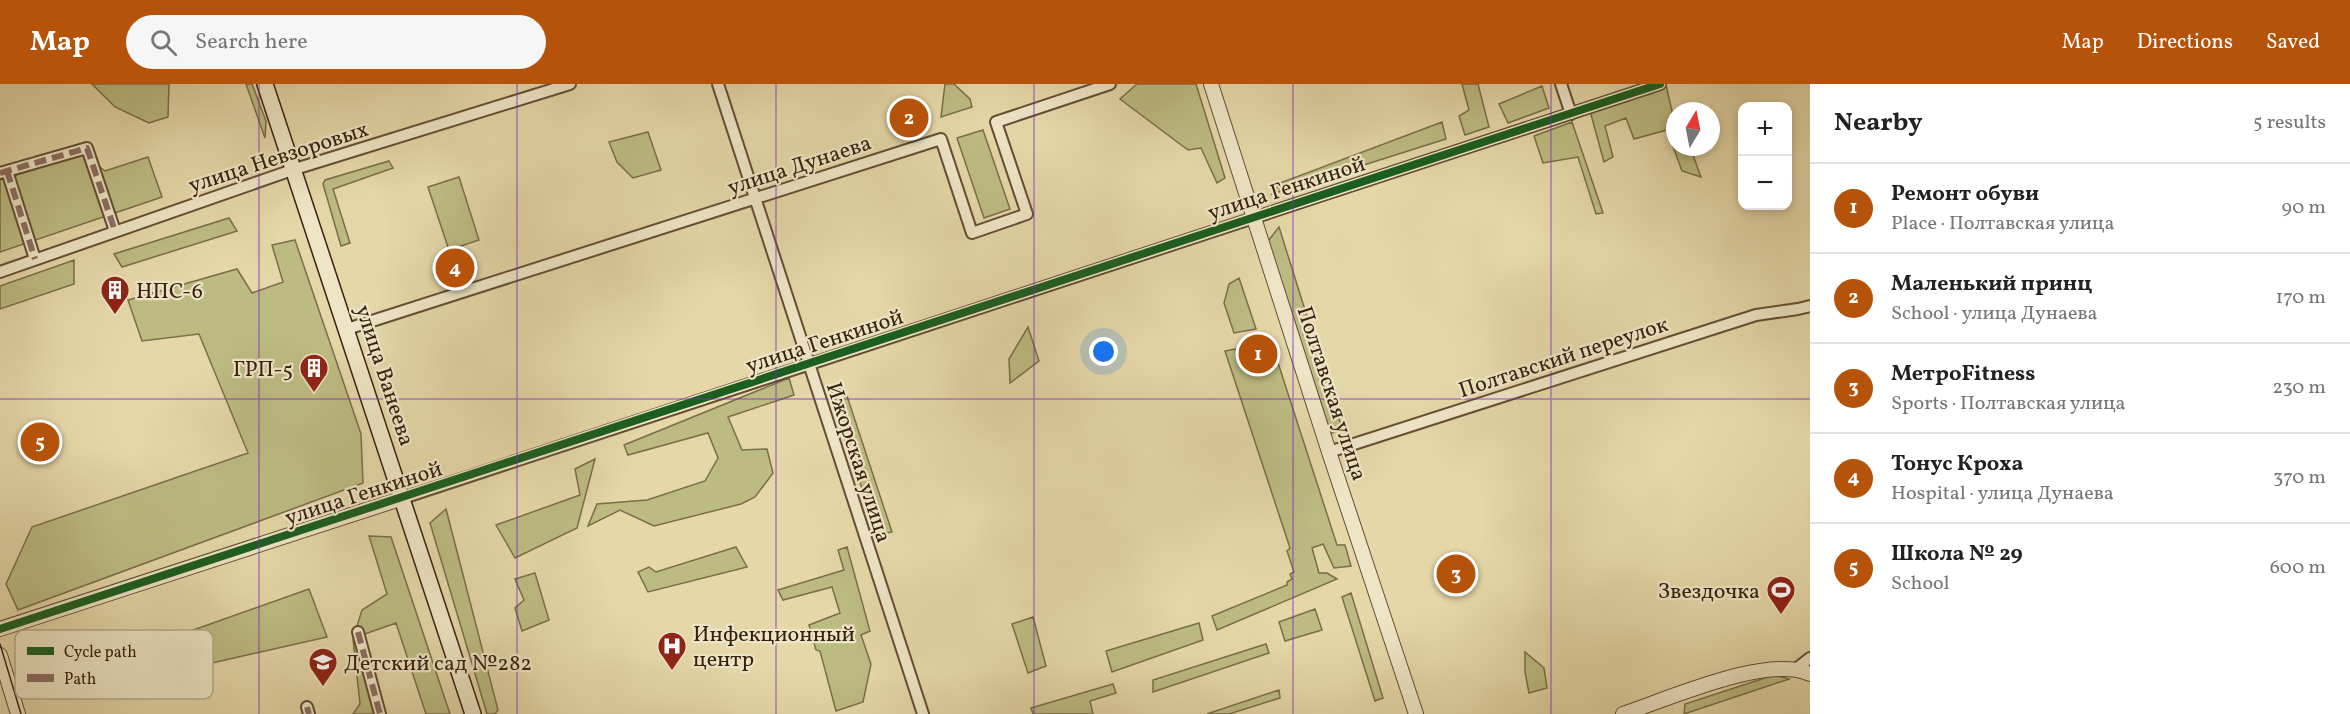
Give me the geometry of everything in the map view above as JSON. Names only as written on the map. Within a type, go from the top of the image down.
[{"type":"main road","name":"улица Ванеева","points":[[265,84],[473,714]]},
{"type":"street","name":"улица Невзоровых","points":[[0,272],[294,169],[570,84]]},
{"type":"street","name":"Ижорская улица","points":[[718,84],[923,714]]},
{"type":"street","name":"улица Дунаева","points":[[347,329],[941,139],[972,233],[1027,214],[996,122],[1110,84]]},
{"type":"street","name":"Полтавская улица","points":[[1211,84],[1416,714]]},
{"type":"street","points":[[1561,84],[1571,114]]},
{"type":"street","name":"улица Генкиной","points":[[0,629],[1660,84]]},
{"type":"street","points":[[35,259],[3,172],[87,148],[115,231]]},
{"type":"street","name":"Полтавский переулок","points":[[1329,452],[1756,315],[1810,306]]},
{"type":"street","points":[[358,632],[380,714]]},
{"type":"street","points":[[0,655],[18,714]]},
{"type":"street","points":[[1796,669],[1810,658]]},
{"type":"street","points":[[1623,714],[1741,674],[1769,668],[1796,669],[1810,674]]},
{"type":"green space","points":[[92,84],[169,84],[168,117],[149,123],[115,107]]},
{"type":"green space","points":[[246,84],[252,84],[266,121],[265,138]]},
{"type":"green space","points":[[945,84],[954,84],[970,99],[972,107],[941,117]]},
{"type":"green space","points":[[1137,84],[1196,84],[1225,178],[1217,183],[1201,148],[1188,150],[1120,99]]},
{"type":"green space","points":[[1462,84],[1478,84],[1489,127],[1465,135],[1459,116],[1469,110]]},
{"type":"green space","points":[[1666,85],[1670,102],[1666,102],[1666,130],[1634,139],[1626,118],[1605,126],[1613,157],[1604,162],[1590,111]]},
{"type":"green space","points":[[1542,86],[1549,108],[1508,123],[1499,104]]},
{"type":"green space","points":[[1442,122],[1446,139],[1272,194],[1280,183]]},
{"type":"green space","points":[[1572,122],[1603,213],[1596,214],[1578,157],[1543,163],[1534,136]]},
{"type":"green space","points":[[983,130],[1010,209],[984,218],[957,138]]},
{"type":"green space","points":[[648,132],[661,170],[633,178],[617,162],[609,142]]},
{"type":"green space","points":[[83,154],[105,171],[148,157],[162,197],[0,252],[0,180]]},
{"type":"green space","points":[[1677,156],[1693,156],[1701,177],[1682,171]]},
{"type":"green space","points":[[389,161],[393,168],[333,189],[350,243],[341,246],[323,184],[325,180]]},
{"type":"green space","points":[[459,177],[479,240],[449,250],[428,187]]},
{"type":"green space","points":[[229,218],[237,231],[122,267],[114,254]]},
{"type":"green space","points":[[1279,227],[1342,428],[1331,434],[1268,241]]},
{"type":"green space","points":[[295,240],[361,434],[363,483],[18,610],[6,584],[32,527],[248,453],[199,334],[142,341],[128,300],[237,269],[252,293],[283,282],[272,245]]},
{"type":"green space","points":[[74,260],[74,284],[0,309],[0,286]]},
{"type":"green space","points":[[1239,278],[1256,329],[1234,333],[1224,303],[1229,284]]},
{"type":"green space","points":[[1028,327],[1039,361],[1010,383],[1009,359]]},
{"type":"green space","points":[[1270,338],[1337,545],[1345,545],[1351,566],[1334,568],[1323,544],[1312,548],[1319,573],[1327,573],[1337,579],[1217,630],[1212,616],[1287,585],[1287,582],[1292,579],[1290,574],[1294,572],[1287,551],[1290,548],[1225,351],[1250,346],[1255,360],[1264,358],[1260,342]]},
{"type":"green space","points":[[789,378],[794,395],[728,417],[742,450],[767,449],[773,473],[755,497],[741,504],[654,526],[620,510],[588,526],[597,504],[647,500],[705,481],[718,458],[708,433],[628,455],[624,445]]},
{"type":"green space","points":[[844,387],[892,532],[878,535],[829,393]]},
{"type":"green space","points":[[595,459],[577,528],[515,558],[496,525],[580,495],[575,469]]},
{"type":"green space","points":[[446,509],[498,710],[495,714],[487,714],[430,523]]},
{"type":"green space","points":[[369,536],[391,537],[450,714],[426,714],[396,623],[362,635],[385,714],[353,714],[360,704],[353,639],[362,610],[387,594]]},
{"type":"green space","points":[[736,547],[747,567],[648,592],[638,572],[649,567],[656,572]]},
{"type":"green space","points":[[847,547],[870,631],[861,635],[871,664],[863,702],[836,711],[820,651],[816,650],[809,625],[840,613],[832,587],[783,600],[778,590],[844,570],[838,550]]},
{"type":"green space","points":[[535,573],[549,620],[522,631],[515,608],[524,600],[515,579]]},
{"type":"green space","points":[[309,589],[327,637],[213,663],[213,630],[193,630]]},
{"type":"green space","points":[[1351,593],[1383,698],[1375,701],[1342,597]]},
{"type":"green space","points":[[1315,609],[1322,630],[1285,641],[1279,622]]},
{"type":"green space","points":[[1033,617],[1046,666],[1028,673],[1012,624]]},
{"type":"green space","points":[[1199,623],[1203,640],[1112,672],[1106,651]]},
{"type":"green space","points":[[1266,644],[1269,653],[1153,692],[1153,680]]},
{"type":"green space","points":[[1525,652],[1544,668],[1547,688],[1529,693],[1525,672]]},
{"type":"green space","points":[[1774,675],[1789,679],[1684,714],[1685,704]]},
{"type":"green space","points":[[1113,684],[1116,693],[1090,701],[1093,714],[1033,714],[1031,708]]},
{"type":"green space","points":[[1279,690],[1280,698],[1229,714],[1207,714]]},
{"type":"tram line","points":[[0,644],[15,694]]},
{"type":"tram line","points":[[16,699],[21,714]]},
{"type":"marked path","points":[[0,173],[87,148],[115,231]]},
{"type":"marked path","points":[[7,171],[35,259]]},
{"type":"marked path","points":[[358,632],[380,714]]},
{"type":"marked path","points":[[307,707],[309,714]]},
{"type":"cycle path","points":[[0,629],[1660,84]]},
{"type":"place","name":"Маленький принц","points":[[909,118]]},
{"type":"place","name":"Тонус Кроха","points":[[455,268]]},
{"type":"place","name":"НПС-6","points":[[115,316]]},
{"type":"place","name":"Ремонт обуви","points":[[1258,354]]},
{"type":"place","name":"ГРП-5","points":[[314,394]]},
{"type":"place","name":"Школа № 29","points":[[40,442]]},
{"type":"place","name":"МетроFitness","points":[[1456,574]]},
{"type":"place","name":"Звездочка","points":[[1781,616]]},
{"type":"place","name":"Инфекционный центр","points":[[672,672]]},
{"type":"place","name":"Детский сад №282","points":[[323,688]]}]
